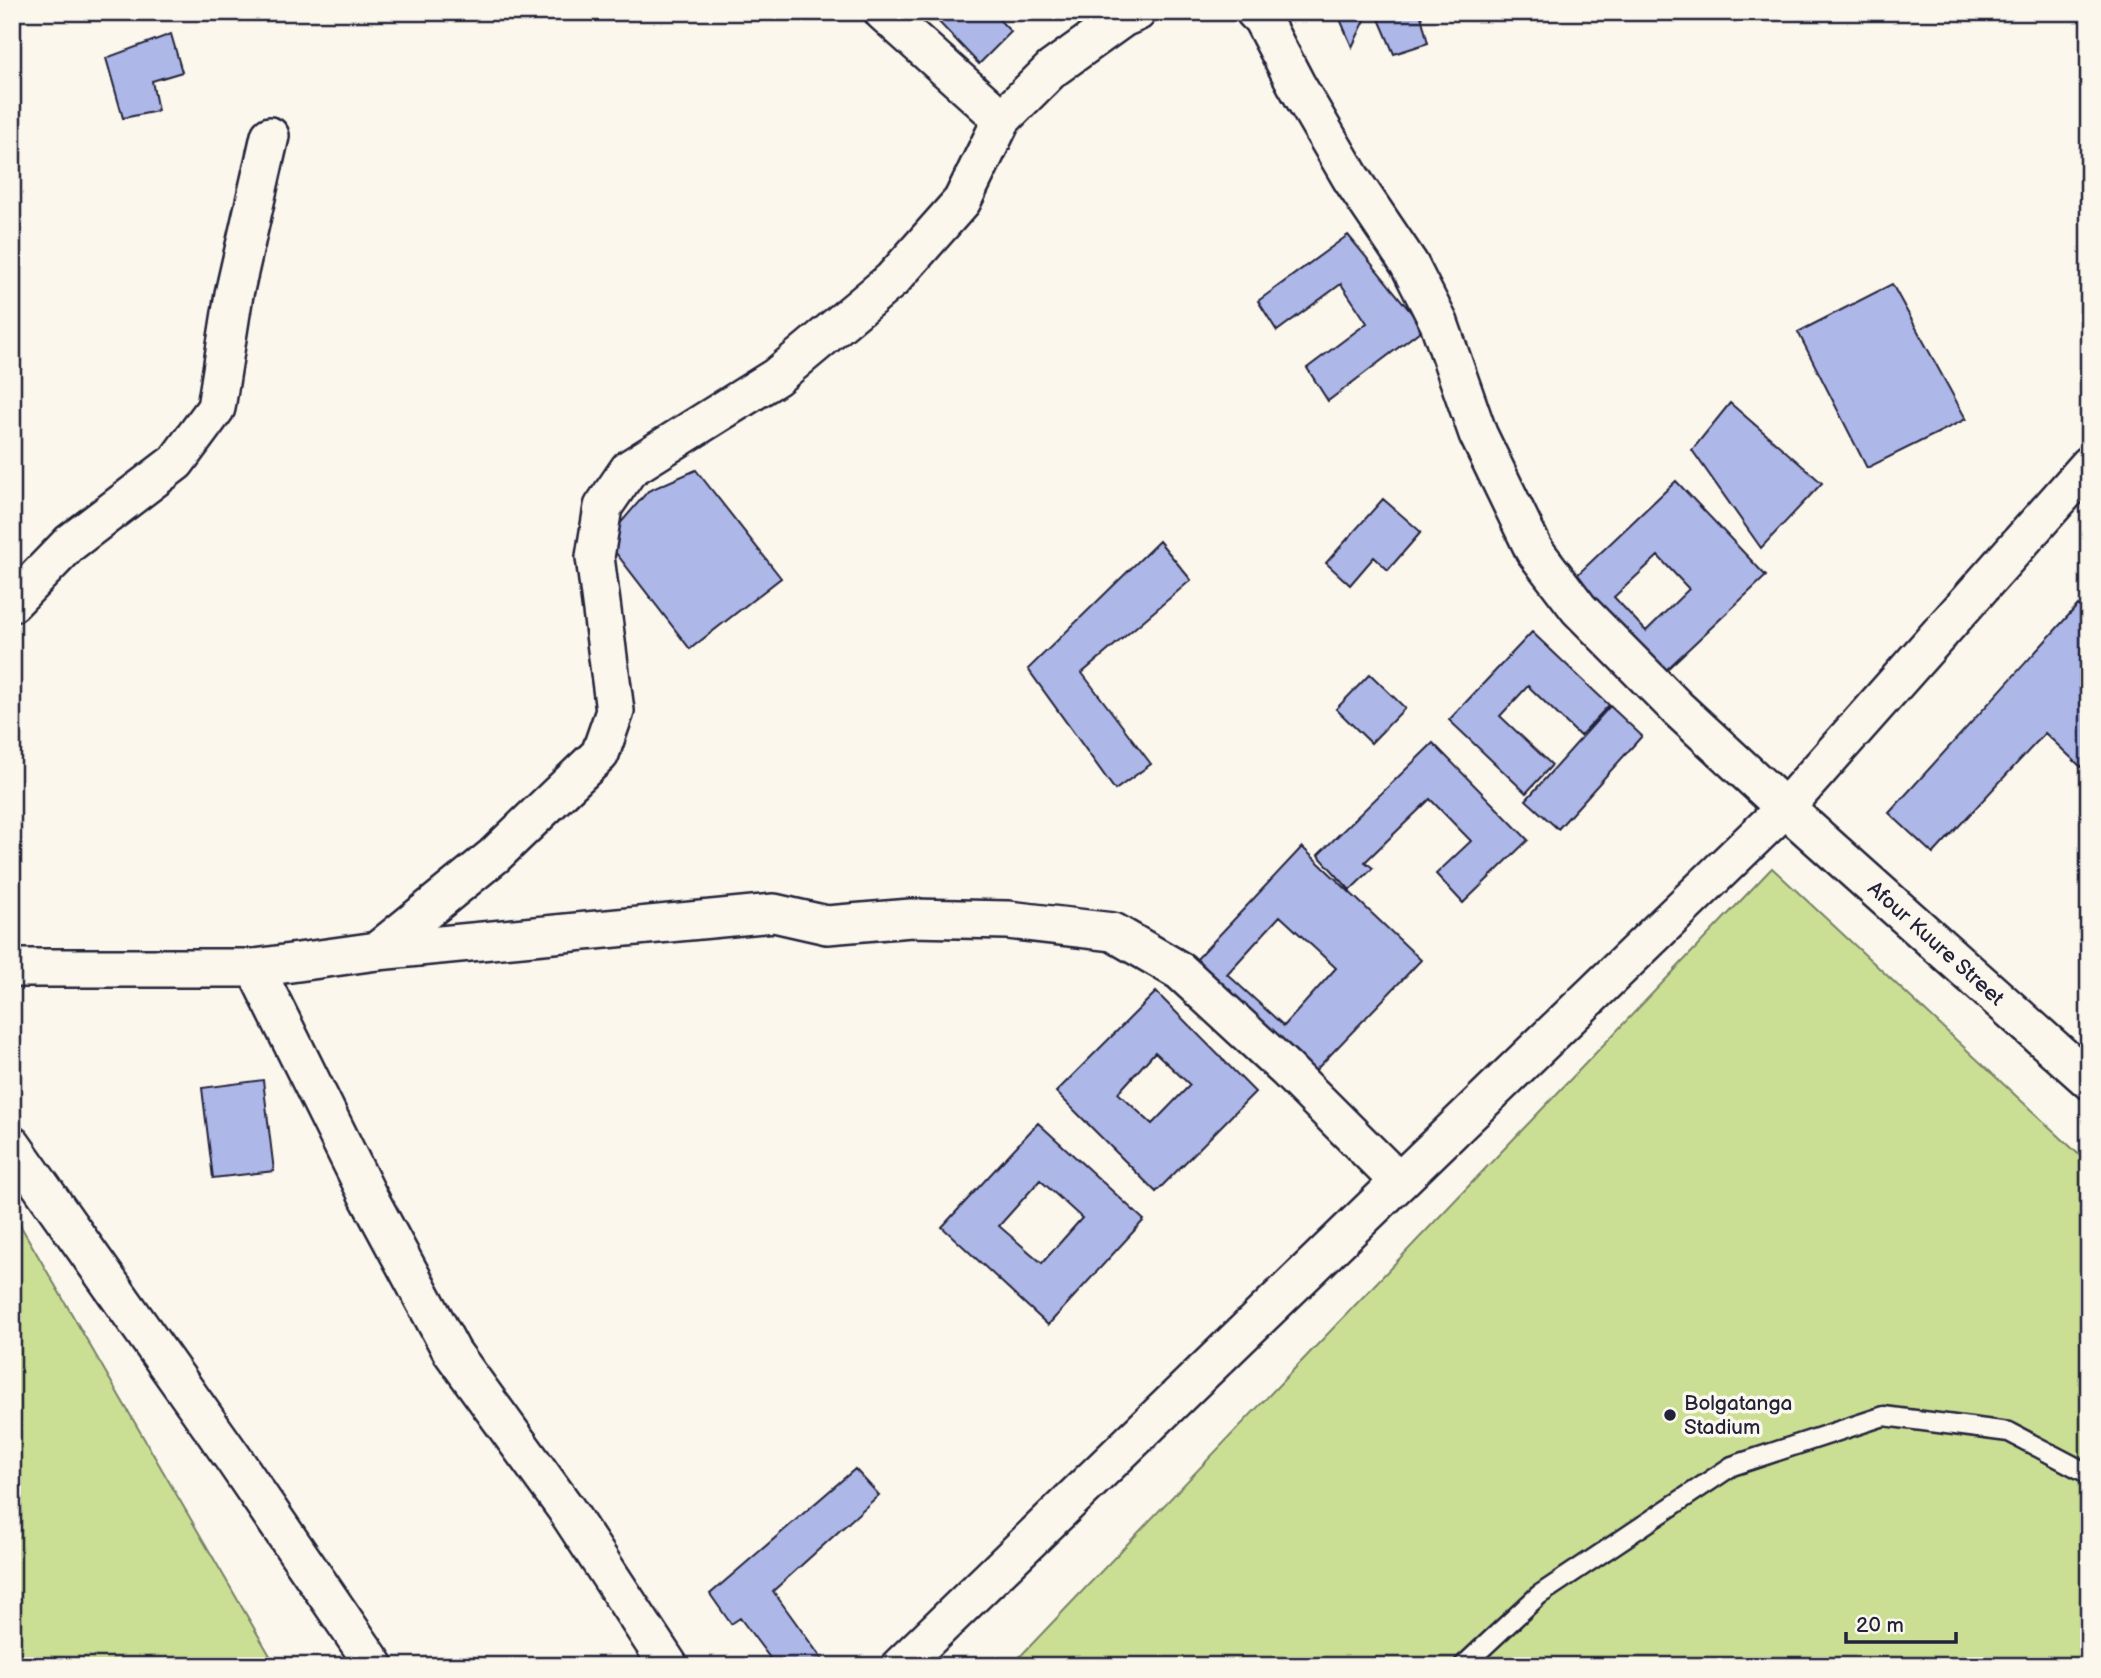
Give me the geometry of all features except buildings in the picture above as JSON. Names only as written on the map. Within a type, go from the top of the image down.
[{"type":"street","points":[[883,12],[1002,119]]},
{"type":"street","points":[[377,951],[494,856],[600,754],[615,711],[595,557],[603,507],[629,469],[776,377],[892,280],[962,201],[1002,119],[1052,69],[1123,18],[1138,12]]},
{"type":"street","name":"Afour Kuure Street","points":[[1255,12],[1262,19],[1296,84],[1351,177],[1409,264],[1439,323],[1478,434],[1534,550],[1579,609],[1677,708],[1785,808],[2089,1080]]},
{"type":"street","points":[[12,603],[70,542],[176,461],[216,408],[234,294],[270,136]]},
{"type":"street","points":[[900,1666],[1785,808],[2089,465]]},
{"type":"street","points":[[12,968],[255,968],[377,951],[774,913],[827,925],[911,918],[1007,920],[1112,932],[1180,971],[1286,1069],[1399,1182]]},
{"type":"street","points":[[255,968],[368,1196],[452,1352],[566,1509],[669,1666]]},
{"type":"street","points":[[12,1145],[233,1458],[375,1666]]},
{"type":"lane","points":[[1463,1666],[1538,1595],[1732,1466],[1884,1416],[2009,1432],[2089,1474]]},
{"type":"green space","name":"Bolgatanga Stadium","points":[[1772,868],[2089,1164],[2089,1666],[1011,1666]]},
{"type":"green space","points":[[12,1211],[276,1666],[12,1666]]},
{"type":"place","name":"Bolgatanga Stadium","points":[[1670,1415]]}]
